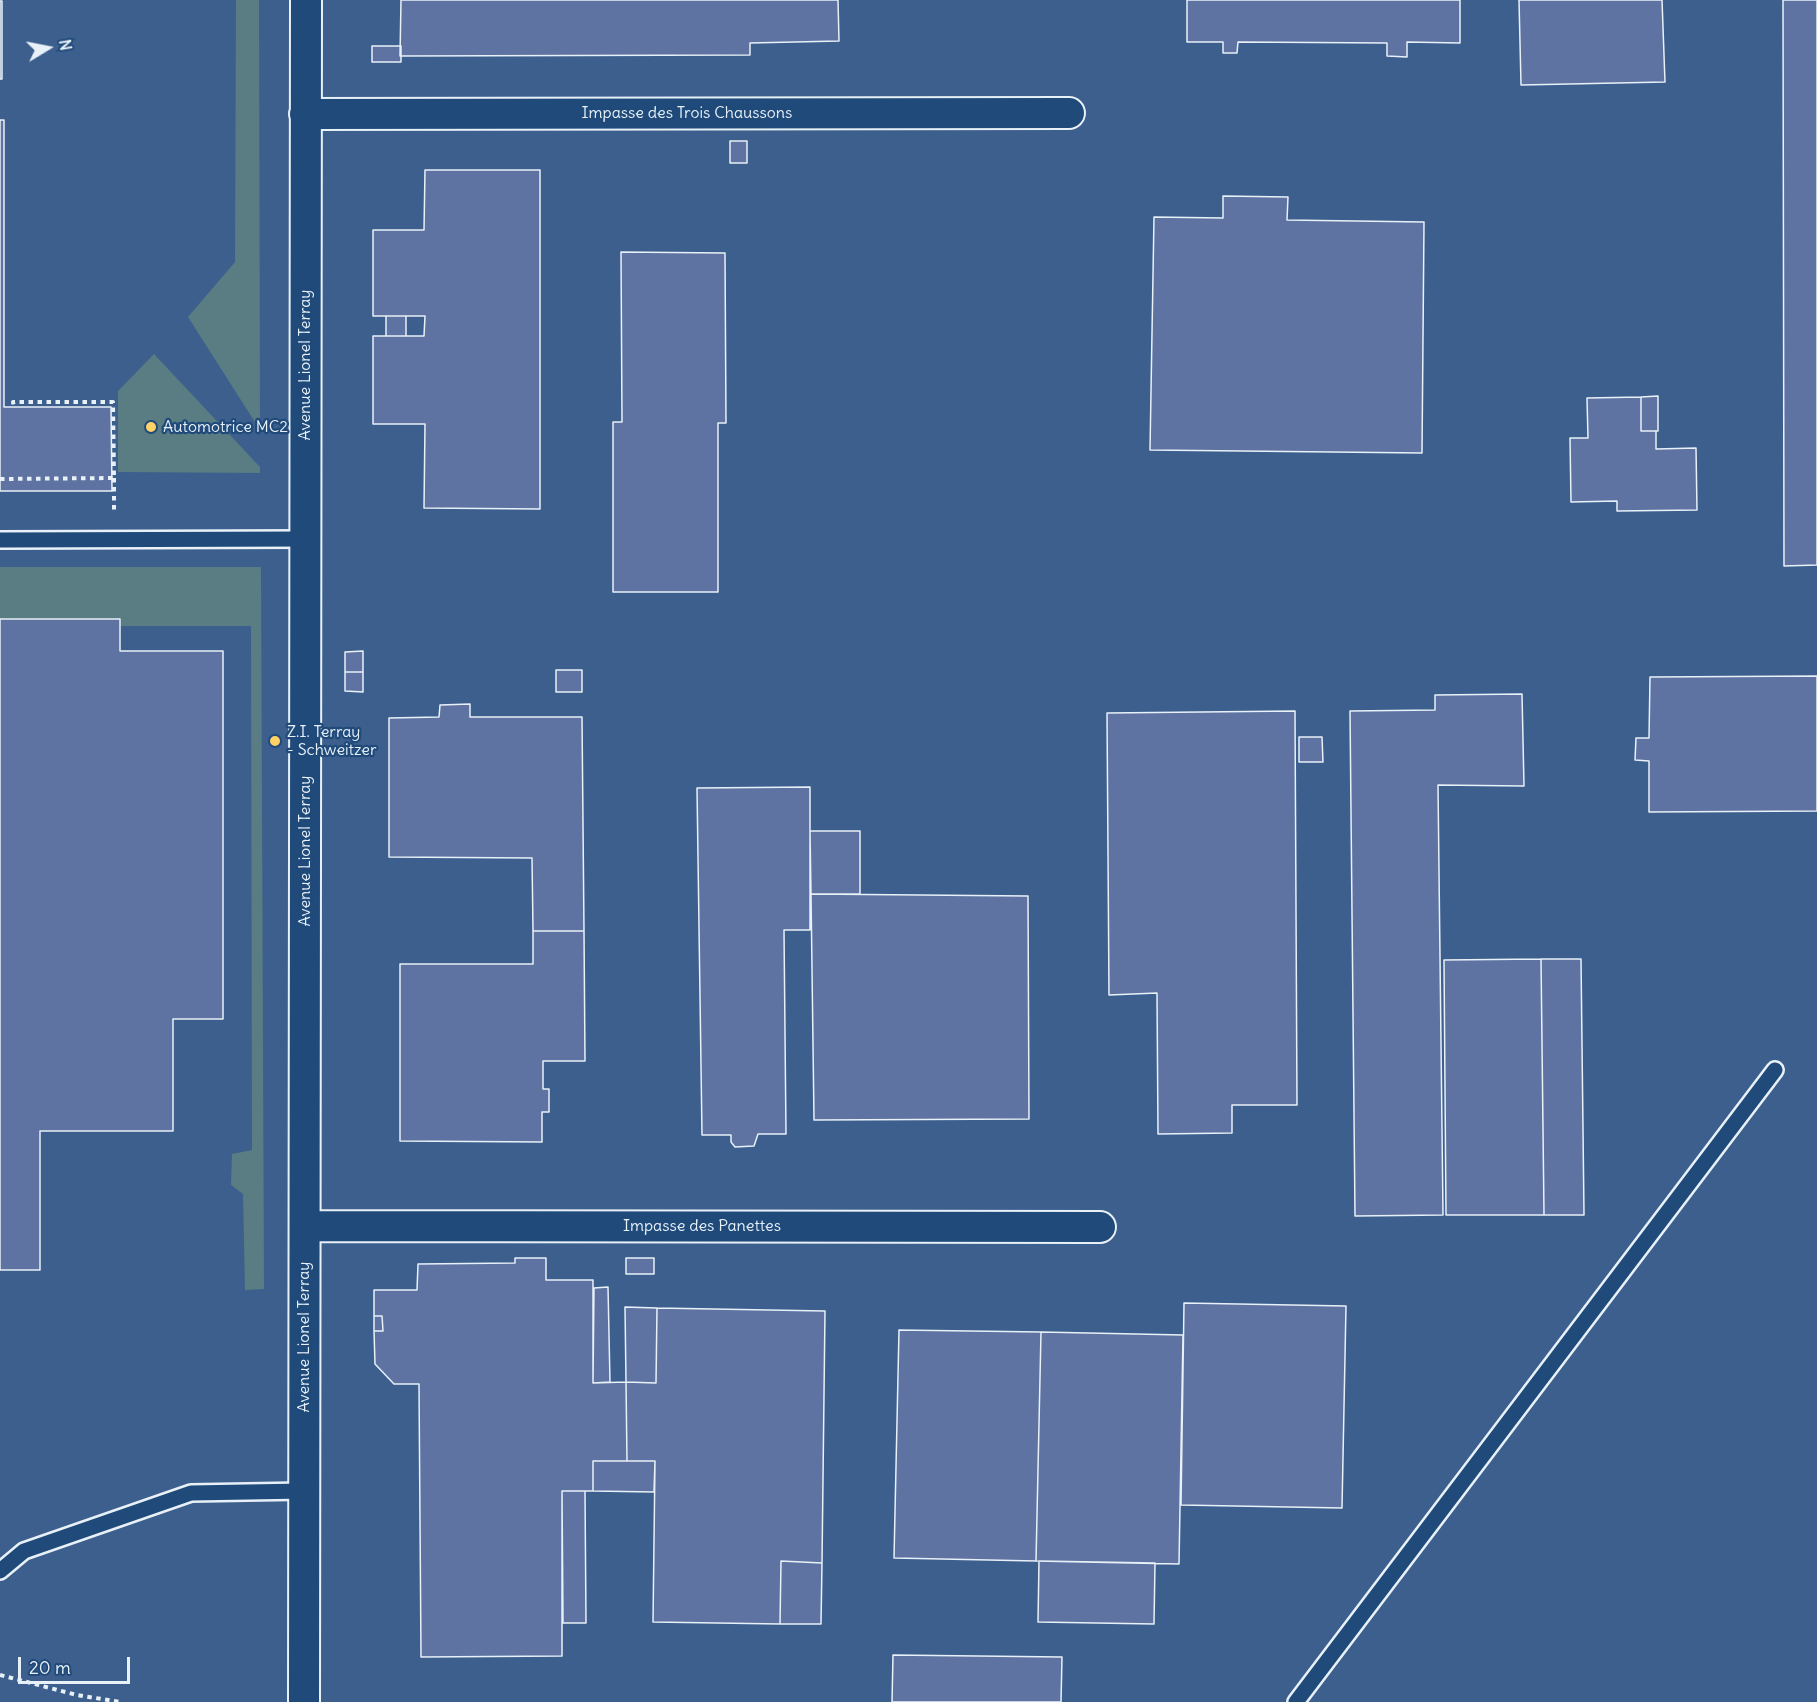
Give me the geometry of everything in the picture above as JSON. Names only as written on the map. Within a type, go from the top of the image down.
[{"type":"street","name":"Avenue Lionel Terray","points":[[304,1702],[306,0]]},
{"type":"street","name":"Impasse des Trois Chaussons","points":[[305,114],[1069,113]]},
{"type":"street","name":"Impasse des Panettes","points":[[304,1226],[1100,1227]]},
{"type":"lane","points":[[0,540],[305,539]]},
{"type":"lane","points":[[1296,1702],[1775,1070]]},
{"type":"lane","points":[[0,1571],[24,1551],[191,1493],[304,1491]]},
{"type":"path","points":[[14,407],[13,402],[113,402],[114,510],[125,510]]},
{"type":"path","points":[[0,479],[114,478]]},
{"type":"path","points":[[0,1675],[77,1695],[120,1702]]},
{"type":"shaded area","points":[[0,0],[1817,0],[1817,1702],[0,1702]]},
{"type":"green space","points":[[236,0],[259,0],[260,430],[188,317],[235,262]]},
{"type":"green space","points":[[154,354],[260,467],[260,473],[118,472],[118,391]]},
{"type":"green space","points":[[0,567],[261,567],[264,1289],[245,1290],[243,1194],[231,1185],[232,1154],[252,1150],[251,626],[120,626],[0,619]]},
{"type":"building","points":[[401,0],[838,0],[839,41],[750,43],[750,55],[400,56]]},
{"type":"building","points":[[1187,0],[1460,0],[1460,43],[1407,42],[1407,57],[1387,56],[1387,43],[1238,42],[1237,53],[1223,53],[1223,42],[1187,42]]},
{"type":"building","points":[[1519,0],[1662,0],[1665,82],[1521,85]]},
{"type":"building","points":[[1783,0],[1817,0],[1817,565],[1784,566]]},
{"type":"building","points":[[0,1],[2,1],[2,79],[0,79]]},
{"type":"building","points":[[372,46],[401,46],[401,62],[372,62]]},
{"type":"building","points":[[0,120],[4,120],[4,407],[111,407],[112,491],[0,491]]},
{"type":"building","points":[[730,141],[747,141],[747,163],[730,163]]},
{"type":"building","points":[[425,170],[540,170],[540,509],[424,508],[425,424],[373,424],[373,336],[424,336],[425,316],[373,316],[373,230],[424,230]]},
{"type":"building","points":[[1223,196],[1288,197],[1287,220],[1424,222],[1422,453],[1150,450],[1154,217],[1223,218]]},
{"type":"building","points":[[621,252],[725,253],[726,423],[718,423],[718,592],[613,592],[613,422],[622,422]]},
{"type":"building","points":[[386,316],[406,316],[406,336],[386,336]]},
{"type":"building","points":[[1658,396],[1658,431],[1641,431],[1641,397]]},
{"type":"building","points":[[1641,397],[1641,431],[1656,431],[1656,449],[1696,448],[1697,510],[1617,511],[1617,501],[1571,502],[1570,438],[1588,438],[1587,398]]},
{"type":"building","points":[[0,619],[120,619],[120,651],[223,651],[223,1019],[173,1019],[173,1131],[40,1131],[40,1270],[0,1270]]},
{"type":"building","points":[[363,651],[363,672],[345,672],[345,652]]},
{"type":"building","points":[[556,670],[582,670],[582,692],[556,692]]},
{"type":"building","points":[[345,672],[363,672],[363,692],[345,691]]},
{"type":"building","points":[[1817,676],[1817,811],[1649,812],[1649,761],[1635,760],[1636,738],[1649,738],[1650,677]]},
{"type":"building","points":[[1522,694],[1524,786],[1438,785],[1443,1215],[1355,1216],[1350,711],[1435,710],[1435,695]]},
{"type":"building","points":[[470,704],[470,717],[582,717],[584,931],[533,931],[532,858],[389,857],[389,718],[439,717],[440,705]]},
{"type":"building","points":[[1295,711],[1297,1105],[1232,1105],[1232,1133],[1158,1134],[1157,993],[1109,995],[1107,713]]},
{"type":"building","points":[[1299,737],[1322,737],[1323,762],[1299,762]]},
{"type":"building","points":[[810,787],[810,930],[784,930],[786,1134],[758,1134],[754,1146],[735,1147],[731,1142],[731,1135],[702,1135],[697,788]]},
{"type":"building","points":[[810,831],[860,831],[860,894],[811,894]]},
{"type":"building","points":[[811,894],[1028,896],[1029,1119],[814,1120]]},
{"type":"building","points":[[533,931],[584,931],[585,1061],[543,1061],[543,1089],[549,1089],[549,1112],[542,1112],[542,1142],[400,1141],[400,964],[533,964]]},
{"type":"building","points":[[1541,959],[1544,1215],[1446,1215],[1444,960]]},
{"type":"building","points":[[1541,959],[1581,959],[1584,1215],[1544,1215]]},
{"type":"building","points":[[515,1258],[546,1258],[546,1280],[593,1280],[593,1383],[626,1382],[627,1461],[593,1461],[593,1491],[562,1491],[562,1656],[421,1657],[419,1384],[394,1384],[375,1364],[374,1331],[383,1331],[382,1316],[374,1316],[374,1290],[417,1290],[418,1264],[515,1263]]},
{"type":"building","points":[[626,1258],[654,1258],[654,1274],[626,1274]]},
{"type":"building","points":[[608,1287],[610,1382],[593,1383],[594,1288]]},
{"type":"building","points":[[1184,1303],[1346,1306],[1342,1508],[1181,1505]]},
{"type":"building","points":[[625,1307],[657,1308],[656,1383],[626,1382]]},
{"type":"building","points":[[657,1308],[825,1311],[822,1563],[781,1561],[780,1624],[653,1622],[655,1461],[627,1461],[626,1382],[656,1383]]},
{"type":"building","points":[[374,1316],[382,1316],[383,1331],[374,1331]]},
{"type":"building","points":[[899,1330],[1041,1332],[1036,1561],[894,1558]]},
{"type":"building","points":[[1041,1332],[1183,1335],[1179,1564],[1036,1561]]},
{"type":"building","points":[[593,1461],[655,1461],[654,1492],[593,1491]]},
{"type":"building","points":[[562,1491],[585,1491],[586,1623],[563,1623]]},
{"type":"building","points":[[781,1561],[822,1563],[821,1624],[780,1624]]},
{"type":"building","points":[[1039,1561],[1155,1563],[1154,1624],[1038,1622]]},
{"type":"building","points":[[893,1655],[1062,1657],[1061,1702],[892,1702]]},
{"type":"place","name":"Automotrice MC2","points":[[151,427]]},
{"type":"place","name":"Z.I. Terray - Schweitzer","points":[[275,741]]}]
